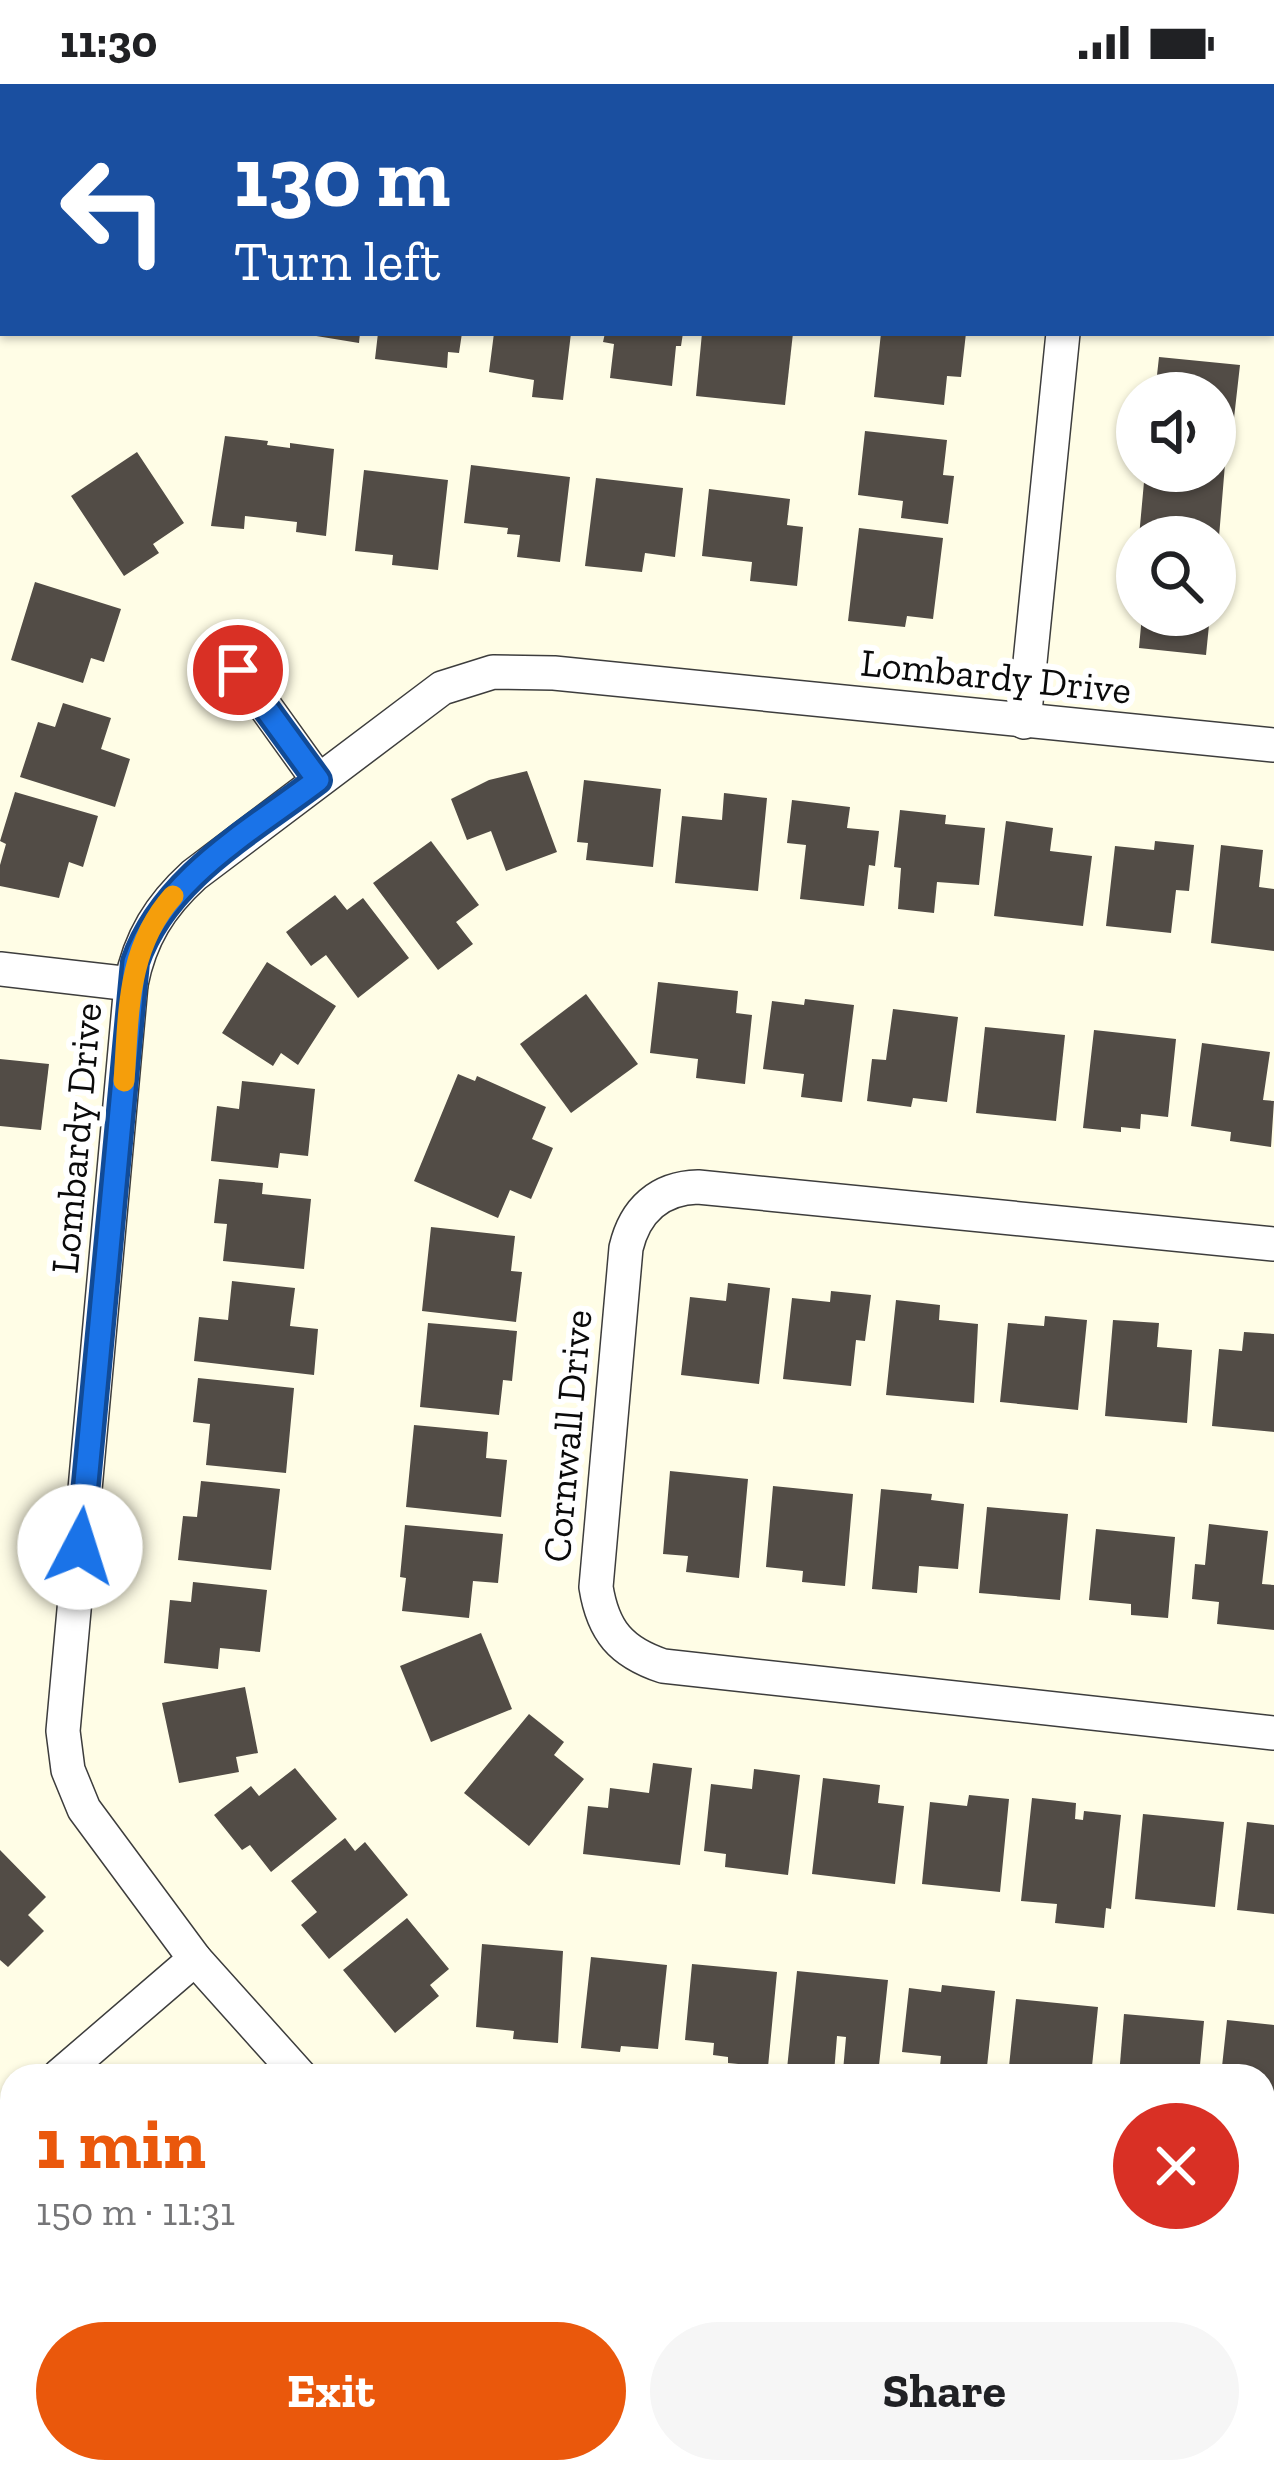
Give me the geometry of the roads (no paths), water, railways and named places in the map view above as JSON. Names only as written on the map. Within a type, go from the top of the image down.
[{"type":"street","points":[[1024,722],[1063,336]]},
{"type":"street","points":[[238,670],[318,780]]},
{"type":"street","name":"Lombardy Drive","points":[[289,2064],[195,1959],[85,1809],[68,1770],[63,1731],[131,984],[146,933],[172,896],[442,688],[493,672],[554,673],[1274,746]]},
{"type":"street","points":[[0,969],[131,984]]},
{"type":"street","name":"Cornwall Drive","points":[[1274,1244],[698,1186],[663,1194],[638,1216],[626,1248],[596,1587],[604,1624],[614,1637],[626,1650],[663,1666],[1274,1733]]},
{"type":"street","points":[[73,2064],[195,1959]]}]
